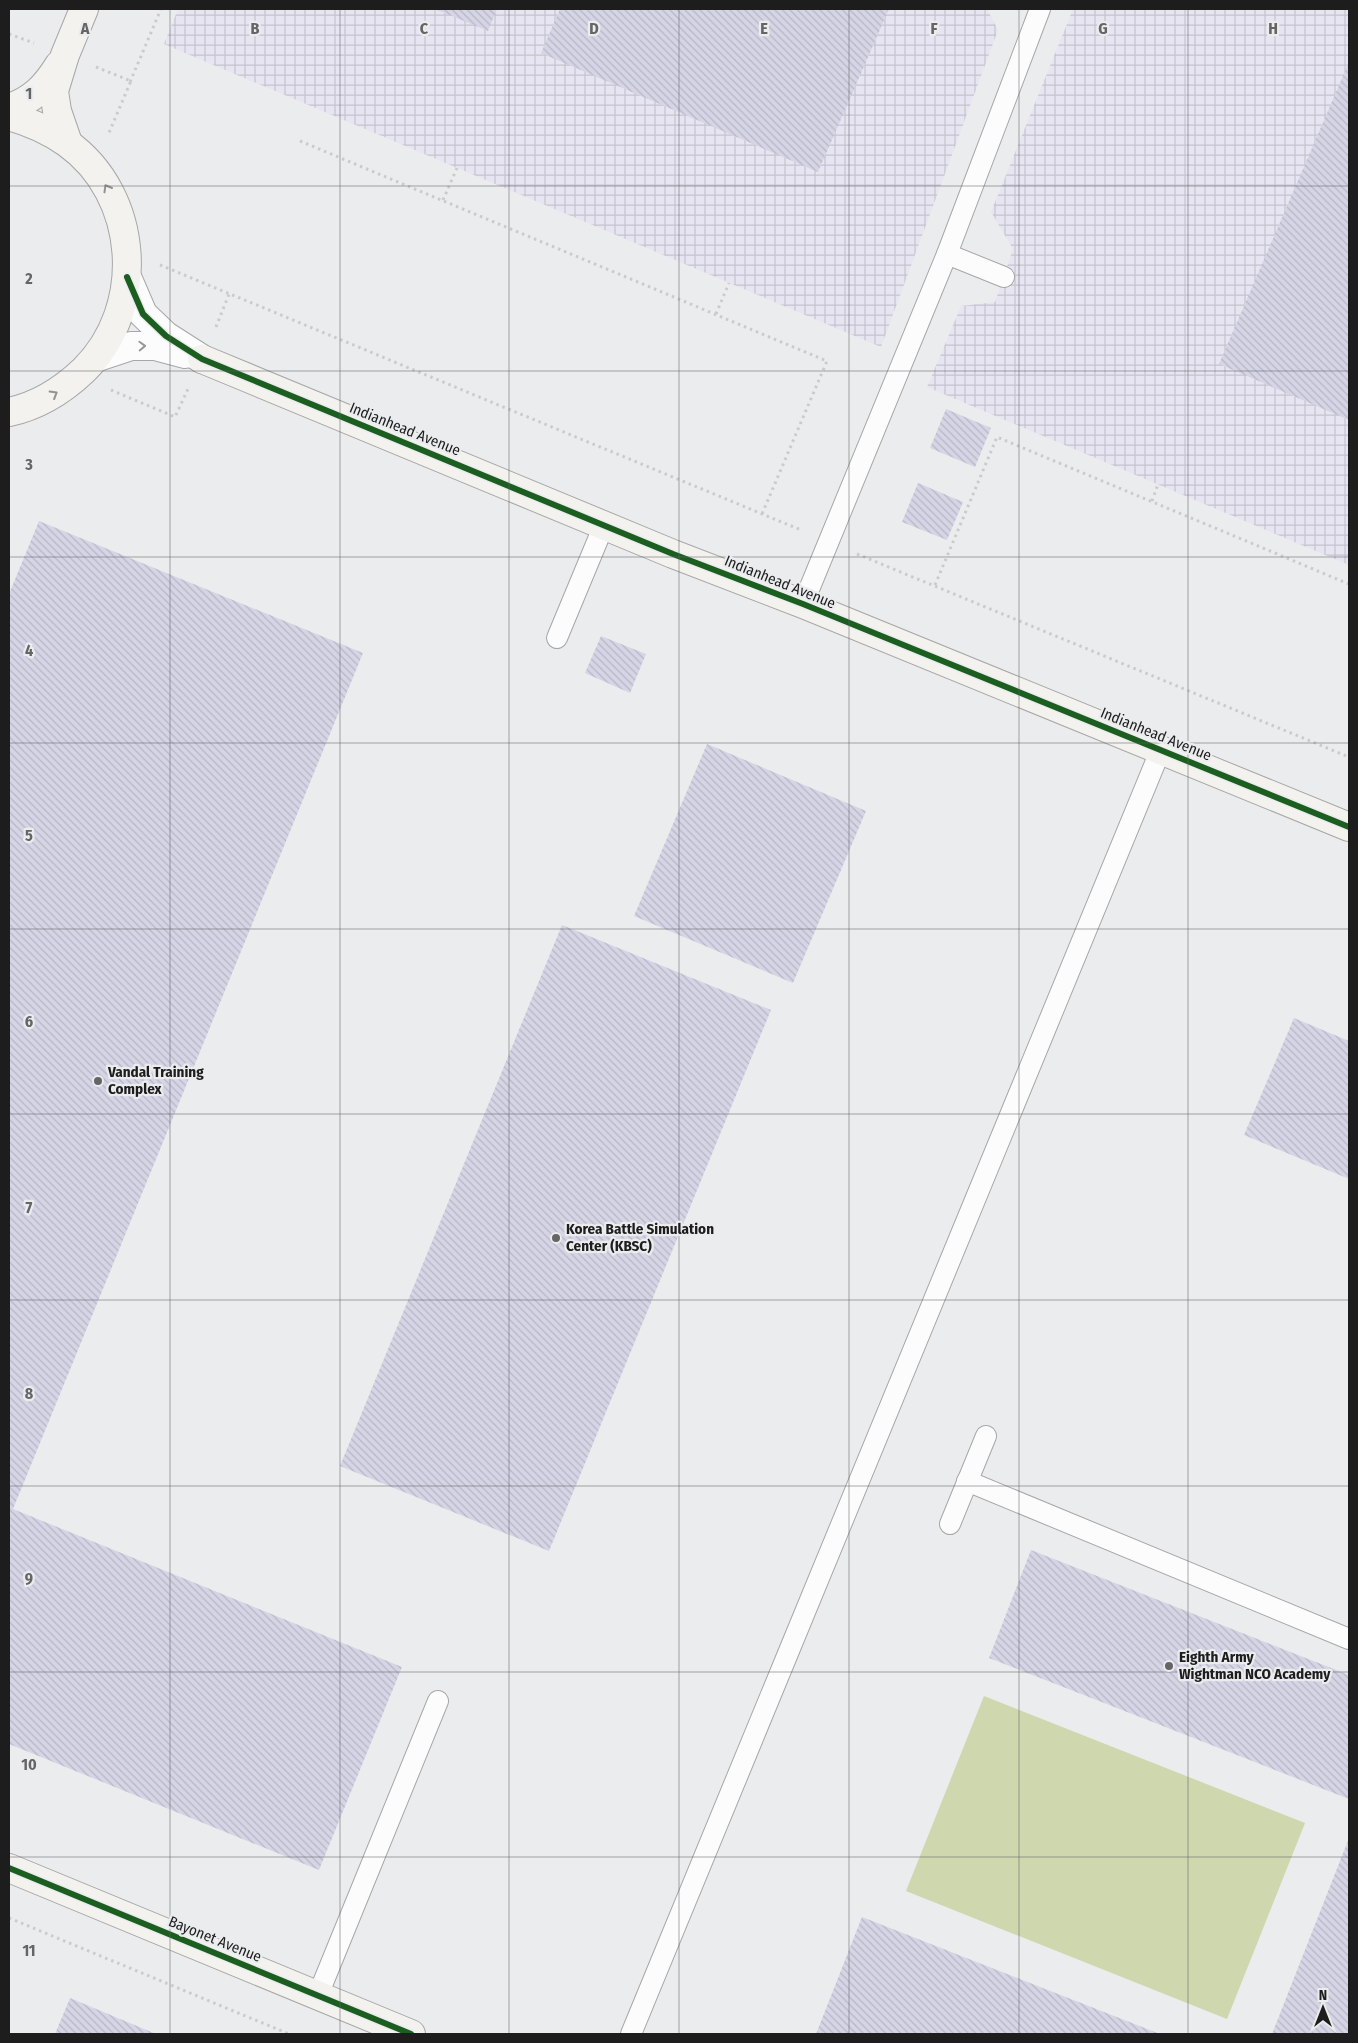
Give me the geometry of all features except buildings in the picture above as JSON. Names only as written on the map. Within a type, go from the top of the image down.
[{"type":"main road","points":[[68,143],[57,112],[54,91],[65,55],[84,9]]},
{"type":"main road","points":[[9,108],[24,103],[48,83],[65,55]]},
{"type":"main road","points":[[9,116],[33,123],[68,143],[97,172],[117,207],[125,233],[127,277],[124,299],[117,320],[95,358],[72,381],[55,393],[36,403],[9,412]]},
{"type":"main road","name":"Indianhead Avenue","points":[[202,359],[604,525],[1162,749],[1349,827]]},
{"type":"main road","name":"Bayonet Avenue","points":[[9,1868],[410,2034]]},
{"type":"street","points":[[127,277],[143,314],[166,336],[202,359]]},
{"type":"street","points":[[95,358],[131,346],[156,346],[202,359]]},
{"type":"lane","points":[[803,604],[947,254],[1040,9]]},
{"type":"lane","points":[[947,254],[1004,277]]},
{"type":"lane","points":[[557,638],[604,525]]},
{"type":"lane","points":[[632,2034],[1162,749]]},
{"type":"lane","points":[[950,1524],[986,1436]]},
{"type":"lane","points":[[967,1481],[1349,1639]]},
{"type":"lane","points":[[318,1995],[438,1701]]},
{"type":"path","points":[[9,34],[131,81],[107,136]]},
{"type":"path","points":[[300,141],[827,360],[762,514]]},
{"type":"path","points":[[443,200],[457,168]]},
{"type":"path","points":[[153,262],[1349,757]]},
{"type":"path","points":[[716,314],[729,283]]},
{"type":"path","points":[[935,586],[997,438],[1349,584]]},
{"type":"path","points":[[1152,501],[1158,484]]},
{"type":"path","points":[[9,1918],[289,2034]]},
{"type":"shaded area","points":[[178,9],[987,9],[998,30],[881,347],[164,44]]},
{"type":"shaded area","points":[[1073,9],[1349,9],[1349,565],[927,387],[961,306],[995,302],[1013,249],[991,212]]},
{"type":"green space","points":[[984,1696],[1305,1823],[1227,2019],[906,1891]]},
{"type":"cycle path","points":[[127,277],[143,314],[166,336],[202,359],[673,554],[803,604],[1349,827]]},
{"type":"cycle path","points":[[9,1868],[411,2034]]},
{"type":"place","name":"Vandal Training Complex","points":[[98,1081]]},
{"type":"place","name":"Korea Battle Simulation Center (KBSC)","points":[[556,1238]]},
{"type":"place","name":"Eighth Army Wightman NCO Academy","points":[[1169,1666]]}]
